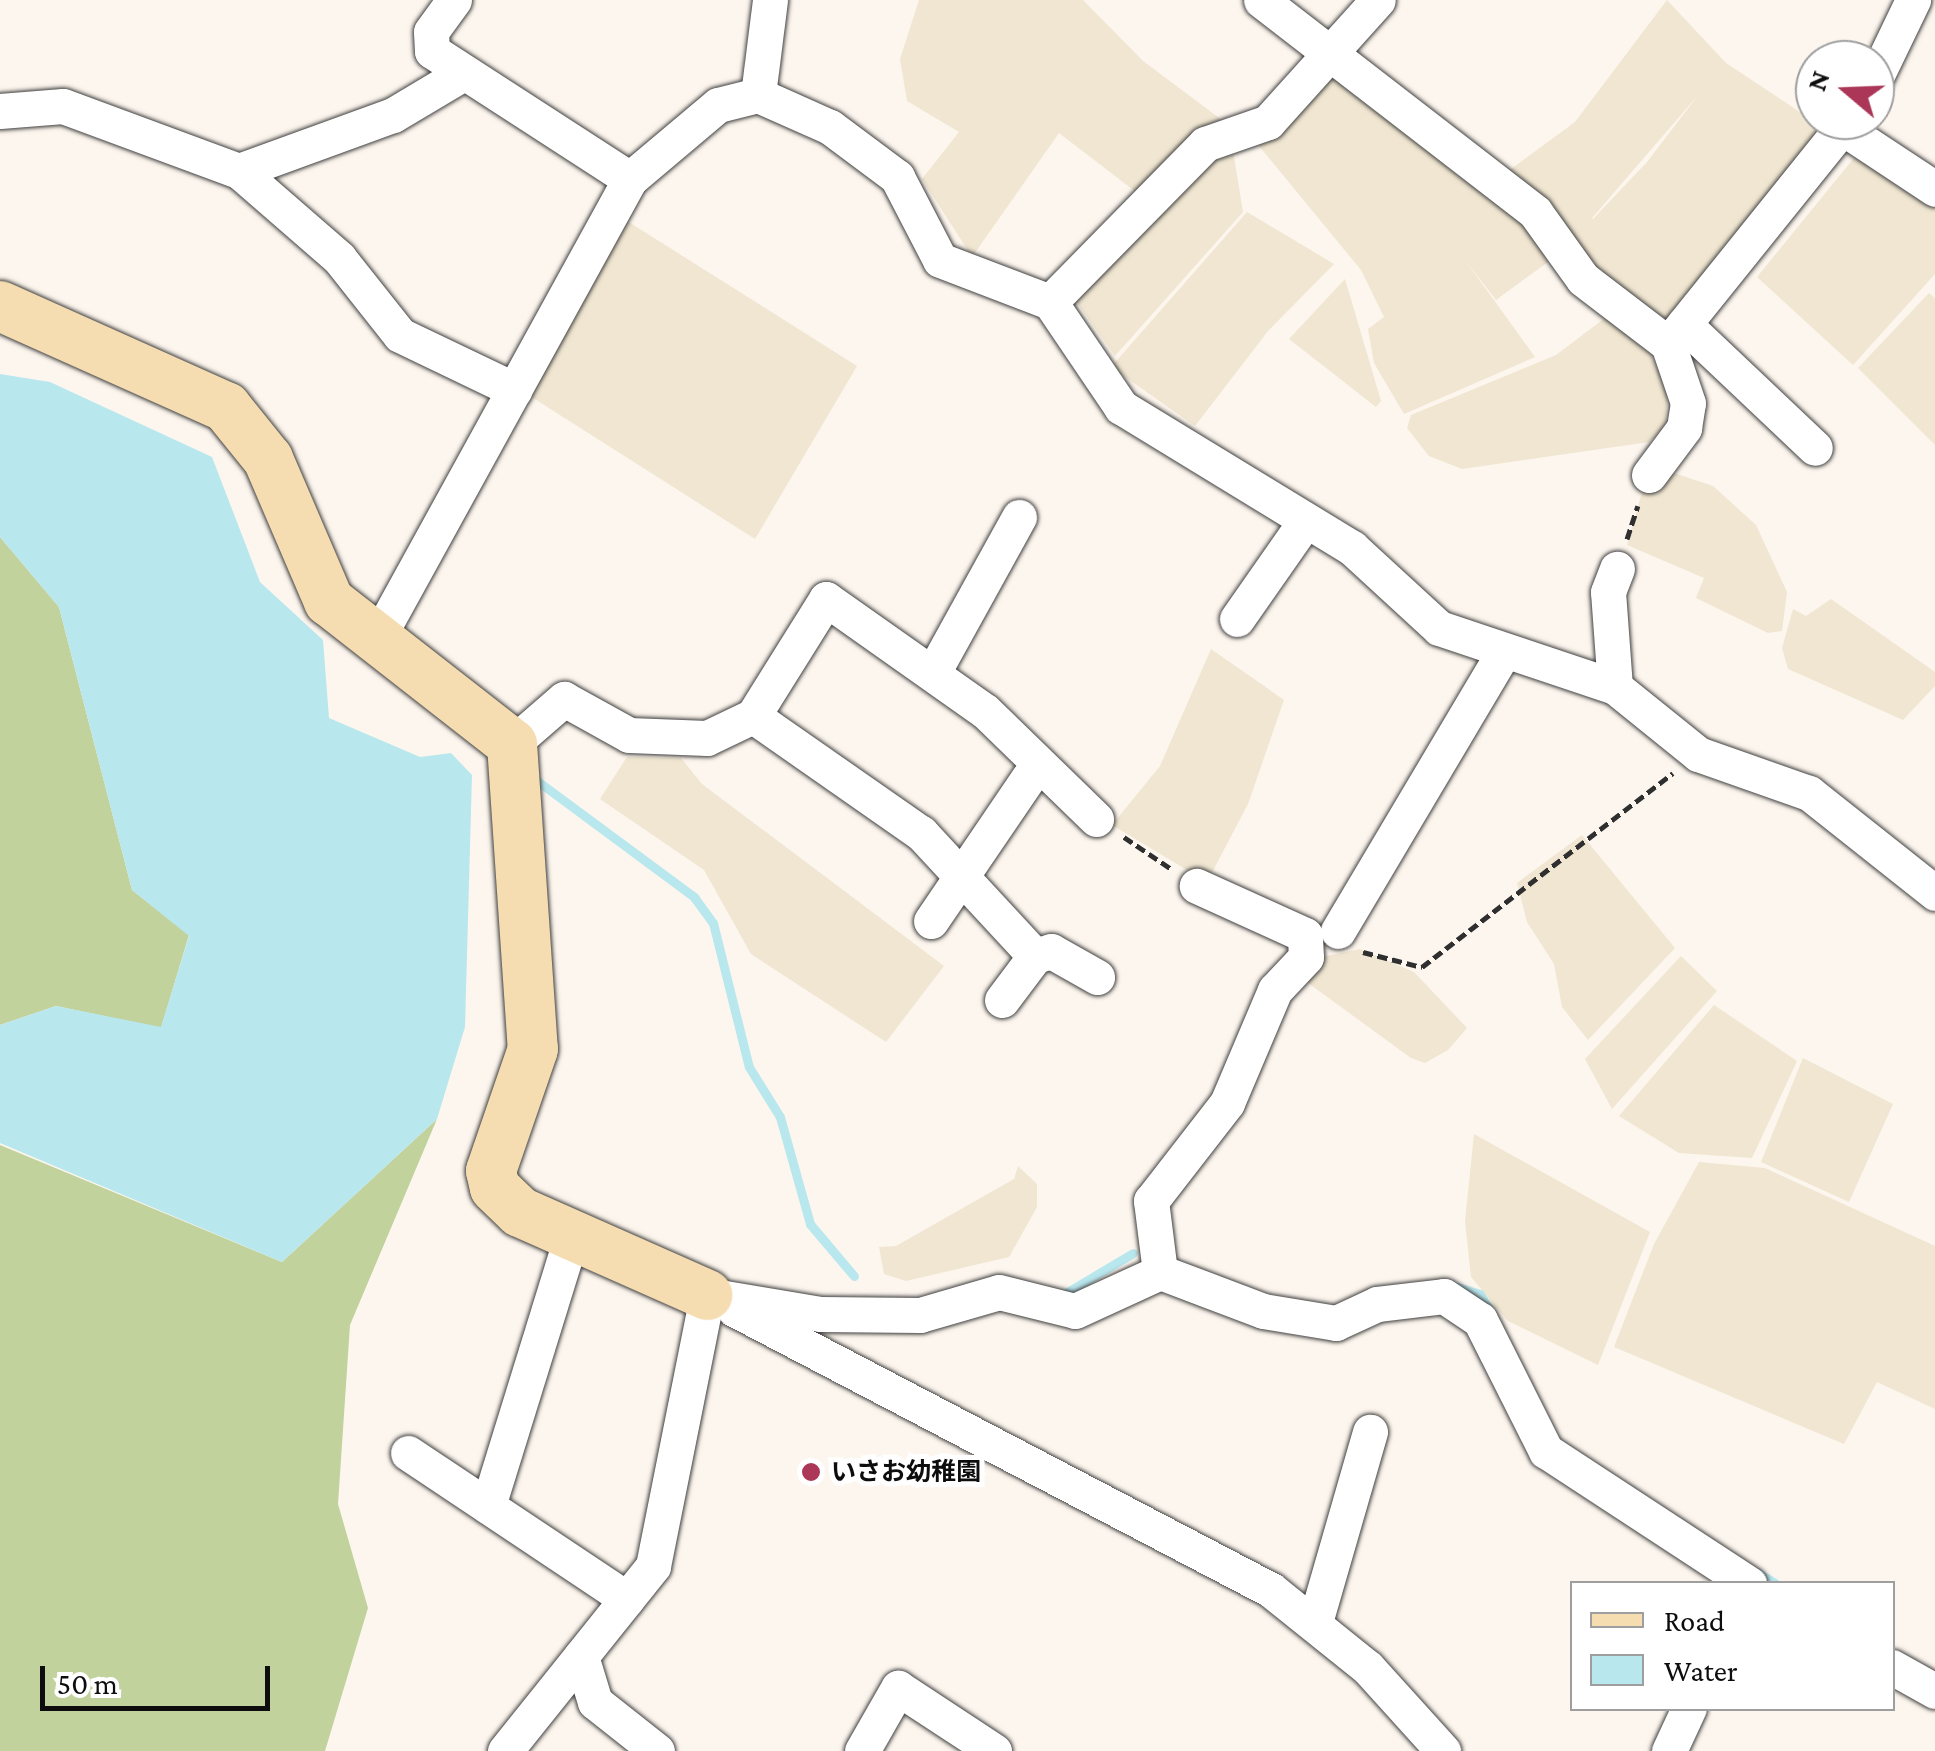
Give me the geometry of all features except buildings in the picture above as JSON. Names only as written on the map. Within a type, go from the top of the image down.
[{"type":"street","points":[[454,0],[432,32],[432,51],[460,75],[630,178]]},
{"type":"street","points":[[758,95],[770,0]]},
{"type":"street","points":[[1261,0],[1535,212],[1583,278],[1676,334],[1815,448]]},
{"type":"street","points":[[1050,302],[1205,144],[1268,122],[1378,0]]},
{"type":"street","points":[[1894,40],[1913,0]]},
{"type":"street","points":[[238,171],[394,115],[460,75]]},
{"type":"street","points":[[378,639],[630,178],[706,112],[758,95],[830,128],[897,177],[940,260],[1050,302],[1120,407],[1304,523],[1352,548],[1439,628],[1502,654],[1580,669],[1614,687],[1698,754],[1808,792],[1935,892]]},
{"type":"street","points":[[0,111],[63,106],[238,171],[339,258],[400,335],[515,390]]},
{"type":"street","points":[[1649,475],[1684,428],[1688,403],[1676,334],[1833,140]]},
{"type":"street","points":[[1868,140],[1935,189]]},
{"type":"street","points":[[0,306],[226,407],[268,459],[329,601],[512,744],[533,1050],[492,1171],[520,1212],[707,1295],[1316,1619],[1443,1751]]},
{"type":"street","points":[[934,671],[1019,517]]},
{"type":"street","points":[[1237,618],[1304,523]]},
{"type":"street","points":[[1614,687],[1608,592],[1617,569]]},
{"type":"street","points":[[512,744],[564,699],[629,735],[707,738],[753,716],[826,599],[934,671],[1096,819]]},
{"type":"street","points":[[1338,931],[1502,654]]},
{"type":"street","points":[[753,716],[920,833],[1035,956]]},
{"type":"street","points":[[931,921],[1029,777]]},
{"type":"street","points":[[1160,1272],[1151,1201],[1227,1103],[1276,990],[1306,957],[1305,935],[1197,886]]},
{"type":"street","points":[[1002,1000],[1035,956],[1051,952],[1097,977]]},
{"type":"street","points":[[488,1506],[572,1234]]},
{"type":"street","points":[[707,1295],[820,1314],[920,1315],[999,1292],[1075,1311],[1160,1272],[1263,1311],[1336,1323],[1408,1299],[1465,1305],[1546,1450],[1744,1581]]},
{"type":"street","points":[[505,1751],[652,1566],[707,1295]]},
{"type":"street","points":[[1316,1619],[1370,1432]]},
{"type":"street","points":[[408,1453],[628,1599]]},
{"type":"street","points":[[582,1656],[595,1702],[658,1751]]},
{"type":"street","points":[[1895,1669],[1935,1691]]},
{"type":"street","points":[[862,1751],[898,1688],[994,1751]]},
{"type":"street","points":[[1669,1751],[1688,1711]]},
{"type":"path","points":[[1617,569],[1649,475]]},
{"type":"path","points":[[1306,957],[1357,951],[1422,967],[1698,754]]},
{"type":"path","points":[[1096,819],[1197,886]]},
{"type":"shaded area","points":[[919,0],[1083,0],[1143,61],[1230,126],[1136,192],[1059,133],[972,257],[922,179],[959,132],[907,101],[900,59]]},
{"type":"shaded area","points":[[1667,0],[1726,63],[1795,109],[1795,140],[1811,140],[1675,321],[1655,330],[1500,177],[1575,122]],"holes":[[[1699,94],[1647,162],[1592,218]]]},
{"type":"shaded area","points":[[1331,66],[1559,254],[1496,300],[1465,260],[1535,357],[1404,414],[1374,363],[1368,329],[1384,317],[1361,270],[1250,135]]},
{"type":"shaded area","points":[[1233,151],[1243,212],[1115,356],[1075,300],[1206,157]]},
{"type":"shaded area","points":[[1858,153],[1935,195],[1935,274],[1853,365],[1757,277]]},
{"type":"shaded area","points":[[1247,212],[1334,264],[1268,331],[1195,426],[1111,367]]},
{"type":"shaded area","points":[[624,219],[857,366],[755,539],[530,396]]},
{"type":"shaded area","points":[[1345,279],[1381,401],[1376,407],[1289,339]]},
{"type":"shaded area","points":[[1929,293],[1935,298],[1935,445],[1858,368]]},
{"type":"shaded area","points":[[1613,312],[1641,335],[1668,391],[1665,426],[1649,442],[1462,469],[1429,456],[1407,428],[1411,415],[1556,355]]},
{"type":"shaded area","points":[[1671,472],[1713,486],[1756,525],[1787,592],[1782,631],[1768,633],[1696,598],[1704,578],[1627,545],[1644,485]]},
{"type":"shaded area","points":[[1831,599],[1935,672],[1935,686],[1903,720],[1788,669],[1782,648],[1793,609],[1806,616]]},
{"type":"shaded area","points":[[1211,649],[1284,700],[1248,804],[1207,882],[1112,825],[1160,766]]},
{"type":"shaded area","points":[[627,757],[681,758],[702,784],[944,966],[886,1042],[751,954],[704,870],[600,799]]},
{"type":"shaded area","points":[[1582,835],[1675,948],[1588,1040],[1562,1007],[1554,964],[1527,922],[1517,883]]},
{"type":"shaded area","points":[[1360,949],[1414,972],[1467,1028],[1448,1050],[1425,1063],[1411,1058],[1304,980],[1317,958]]},
{"type":"shaded area","points":[[1681,956],[1717,991],[1612,1109],[1585,1059]]},
{"type":"shaded area","points":[[1714,1005],[1797,1061],[1752,1158],[1679,1153],[1619,1116]]},
{"type":"shaded area","points":[[1803,1058],[1893,1104],[1849,1202],[1761,1162]]},
{"type":"shaded area","points":[[1474,1134],[1650,1232],[1598,1365],[1508,1321],[1471,1277],[1465,1221]]},
{"type":"shaded area","points":[[1699,1162],[1765,1168],[1935,1246],[1935,1409],[1877,1382],[1844,1444],[1614,1347],[1654,1244]]},
{"type":"shaded area","points":[[1018,1166],[1037,1184],[1037,1207],[1009,1257],[906,1281],[884,1274],[879,1247],[896,1246],[1014,1179]]},
{"type":"green space","points":[[0,537],[59,607],[132,890],[189,935],[161,1028],[56,1006],[0,1025]]},
{"type":"green space","points":[[437,1119],[350,1325],[338,1504],[368,1608],[325,1751],[0,1751],[0,1145],[282,1262]]},
{"type":"water","points":[[0,374],[50,382],[212,457],[260,582],[323,640],[329,718],[420,757],[451,753],[472,775],[465,1027],[437,1119],[282,1262],[0,1143],[0,1025],[56,1006],[161,1027],[189,936],[132,890],[59,607],[0,537]]},
{"type":"waterway","points":[[532,777],[694,897],[713,923],[749,1067],[780,1117],[810,1224],[854,1276]]},
{"type":"waterway","points":[[1064,1294],[1133,1253]]},
{"type":"waterway","points":[[1458,1287],[1480,1294],[1491,1312]]},
{"type":"waterway","points":[[1757,1572],[1771,1581]]},
{"type":"place","name":"いさお幼稚園","points":[[811,1472]]}]
